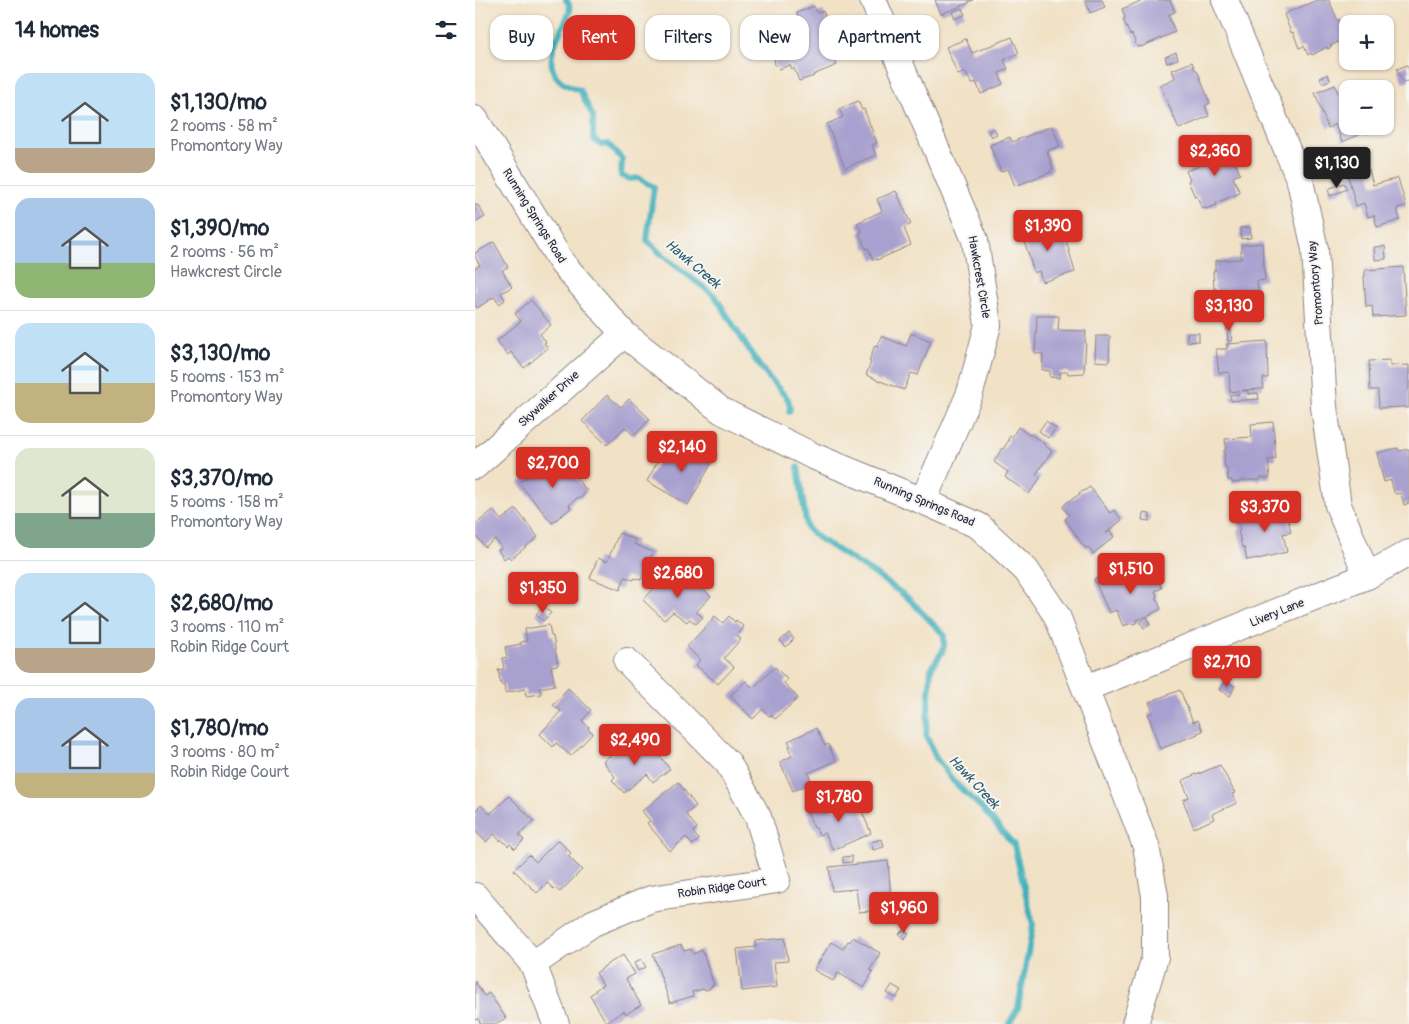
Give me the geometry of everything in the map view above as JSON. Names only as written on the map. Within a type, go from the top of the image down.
[{"type":"street","name":"Hawkcrest Circle","points":[[873,0],[975,240],[987,325],[970,394],[923,501]]},
{"type":"street","name":"Promontory Way","points":[[1225,0],[1300,181],[1315,249],[1324,407],[1338,505],[1367,576]]},
{"type":"street","name":"Running Springs Road","points":[[475,119],[561,263],[624,334],[722,411],[813,456],[979,526],[1026,570],[1057,616],[1146,846],[1155,896],[1155,957],[1135,1024]]},
{"type":"street","name":"Skywalker Drive","points":[[475,466],[624,334]]},
{"type":"street","name":"Livery Lane","points":[[1086,688],[1367,576],[1409,553]]},
{"type":"street","name":"Robin Ridge Court","points":[[533,964],[593,923],[651,899],[777,880],[758,817],[728,763],[627,661]]},
{"type":"street","points":[[475,896],[533,964],[556,1024]]},
{"type":"building","points":[[935,0],[973,0],[941,14]]},
{"type":"building","points":[[1085,0],[1102,0],[1105,7],[1090,13]]},
{"type":"building","points":[[1143,0],[1170,0],[1175,12],[1168,15],[1175,32],[1137,47],[1123,19],[1125,18],[1122,9]]},
{"type":"building","points":[[1317,0],[1329,0],[1339,21],[1339,42],[1328,49],[1327,47],[1312,55],[1311,53],[1308,55],[1304,46],[1299,48],[1284,14]]},
{"type":"building","points":[[814,6],[817,13],[823,11],[825,15],[819,15],[819,60],[835,60],[837,65],[799,81],[794,68],[792,69],[790,65],[779,69],[775,65],[774,60],[809,60],[809,15],[798,15],[797,13]]},
{"type":"building","points":[[962,8],[965,15],[955,19],[952,12]]},
{"type":"building","points":[[1012,37],[1019,53],[1004,60],[1008,69],[999,73],[1003,84],[981,94],[976,82],[972,84],[965,72],[958,75],[946,47],[966,39],[972,53]]},
{"type":"building","points":[[1176,52],[1178,59],[1167,63],[1165,57]]},
{"type":"building","points":[[1192,62],[1210,103],[1205,106],[1209,116],[1179,129],[1160,85],[1175,78],[1172,70]]},
{"type":"building","points":[[1407,65],[1409,80],[1403,83],[1397,69]]},
{"type":"building","points":[[1328,74],[1330,80],[1322,83],[1320,78]]},
{"type":"building","points":[[1335,85],[1339,95],[1339,134],[1335,124],[1328,128],[1315,93]]},
{"type":"building","points":[[858,101],[862,110],[864,109],[877,143],[872,145],[876,155],[845,168],[827,124],[843,117],[839,109]]},
{"type":"building","points":[[1052,126],[1060,146],[1047,151],[1053,169],[1051,172],[1015,186],[1008,169],[1001,172],[990,145],[1010,137],[1012,142]]},
{"type":"building","points":[[994,128],[997,134],[991,137],[988,131]]},
{"type":"building","points":[[1339,135],[1359,135],[1342,142]]},
{"type":"building","points":[[1226,140],[1240,174],[1233,177],[1240,193],[1216,203],[1217,205],[1202,209],[1188,181],[1190,180],[1186,171],[1212,161],[1206,148]]},
{"type":"building","points":[[1369,170],[1373,185],[1398,178],[1406,206],[1397,208],[1400,220],[1377,227],[1374,215],[1368,217],[1364,203],[1356,206],[1348,176]]},
{"type":"building","points":[[1344,183],[1347,189],[1330,196],[1328,189]]},
{"type":"building","points":[[896,191],[911,224],[904,228],[911,245],[873,260],[859,233],[862,232],[857,223],[882,211],[877,199]]},
{"type":"building","points":[[475,203],[485,217],[475,223]]},
{"type":"building","points":[[1044,222],[1046,231],[1062,226],[1075,272],[1042,282],[1039,271],[1034,273],[1023,237],[1026,236],[1023,228]]},
{"type":"building","points":[[1250,227],[1251,238],[1241,239],[1240,228]]},
{"type":"building","points":[[494,242],[508,267],[502,270],[512,287],[501,293],[505,300],[499,304],[494,297],[477,308],[475,305],[475,268],[480,265],[475,257],[475,253]]},
{"type":"building","points":[[1262,243],[1265,280],[1257,281],[1259,300],[1228,302],[1228,304],[1217,302],[1213,271],[1215,271],[1215,261],[1241,259],[1241,245]]},
{"type":"building","points":[[1385,246],[1386,259],[1375,260],[1374,247]]},
{"type":"building","points":[[1403,267],[1406,315],[1373,317],[1372,306],[1366,307],[1365,270]]},
{"type":"building","points":[[531,300],[551,325],[540,334],[548,348],[524,368],[511,352],[508,355],[497,341],[521,321],[515,314]]},
{"type":"building","points":[[1037,316],[1059,316],[1058,330],[1086,331],[1084,373],[1068,374],[1068,372],[1060,372],[1060,378],[1050,377],[1050,371],[1042,370],[1043,354],[1035,353]]},
{"type":"building","points":[[1226,324],[1230,324],[1232,341],[1228,341]]},
{"type":"building","points":[[911,333],[931,341],[918,375],[911,373],[904,390],[866,375],[875,345],[877,347],[881,336],[906,346]]},
{"type":"building","points":[[1187,333],[1199,333],[1199,341],[1187,342]]},
{"type":"building","points":[[1096,336],[1110,336],[1109,362],[1095,361]]},
{"type":"building","points":[[1267,341],[1268,378],[1263,378],[1263,389],[1242,391],[1248,391],[1248,394],[1258,393],[1259,399],[1231,401],[1230,395],[1239,394],[1239,391],[1230,392],[1229,372],[1219,373],[1216,349],[1227,349],[1227,344]]},
{"type":"building","points":[[1390,360],[1390,366],[1409,365],[1409,408],[1379,408],[1378,390],[1370,390],[1369,361]]},
{"type":"building","points":[[607,395],[621,407],[629,399],[650,419],[634,436],[625,427],[607,445],[582,421]]},
{"type":"building","points":[[1046,421],[1056,428],[1048,438],[1039,431]]},
{"type":"building","points":[[1273,422],[1276,459],[1268,460],[1270,478],[1232,483],[1232,480],[1228,480],[1227,467],[1225,467],[1225,439],[1252,437],[1251,424]]},
{"type":"building","points":[[1018,427],[1045,444],[1052,451],[1036,474],[1041,477],[1029,494],[1005,477],[1008,472],[994,462],[1010,436],[1012,437]]},
{"type":"building","points":[[696,442],[717,454],[688,505],[647,481],[663,452],[684,464]]},
{"type":"building","points":[[1398,448],[1399,451],[1409,449],[1409,503],[1404,505],[1401,493],[1396,494],[1394,492],[1391,480],[1384,482],[1377,453]]},
{"type":"building","points":[[561,459],[587,491],[581,498],[577,498],[569,505],[571,508],[552,523],[519,483],[543,464],[546,469]]},
{"type":"building","points":[[1090,487],[1110,513],[1114,510],[1122,520],[1105,534],[1110,531],[1114,537],[1093,554],[1088,547],[1086,548],[1082,544],[1065,519],[1069,515],[1063,507],[1079,493]]},
{"type":"building","points":[[1284,503],[1291,532],[1283,534],[1287,552],[1247,560],[1238,530],[1240,530],[1238,520],[1265,514],[1264,508]]},
{"type":"building","points":[[516,509],[538,537],[511,559],[508,556],[504,559],[498,550],[502,548],[495,539],[485,547],[475,535],[475,525],[493,510],[501,520]]},
{"type":"building","points":[[1143,513],[1150,514],[1150,521],[1142,520]]},
{"type":"building","points":[[619,533],[636,540],[634,544],[653,552],[641,580],[625,577],[620,590],[590,578],[598,558],[607,562]]},
{"type":"building","points":[[1156,564],[1161,576],[1157,578],[1162,588],[1155,591],[1161,609],[1137,620],[1138,622],[1123,626],[1116,610],[1109,613],[1094,579],[1114,570],[1120,583]]},
{"type":"building","points":[[685,572],[711,596],[696,612],[703,617],[696,624],[690,619],[687,622],[673,612],[664,620],[643,600],[664,578],[672,586]]},
{"type":"building","points":[[544,606],[551,613],[543,621],[536,614]]},
{"type":"building","points":[[715,616],[723,623],[729,616],[744,627],[737,636],[741,639],[724,658],[734,667],[718,684],[696,665],[700,660],[687,647]]},
{"type":"building","points":[[1147,617],[1150,625],[1144,628],[1140,622]]},
{"type":"building","points":[[549,625],[558,665],[551,666],[555,685],[539,688],[541,694],[526,696],[525,689],[505,693],[504,684],[501,685],[498,670],[504,669],[502,658],[507,657],[505,647],[527,641],[525,629]]},
{"type":"building","points":[[789,633],[794,639],[786,647],[780,641]]},
{"type":"building","points":[[775,667],[787,679],[784,683],[798,698],[775,719],[771,715],[769,716],[763,709],[753,719],[730,696],[746,681],[753,688]]},
{"type":"building","points":[[1224,681],[1235,686],[1230,696],[1219,690]]},
{"type":"building","points":[[568,688],[591,710],[582,721],[593,733],[571,756],[556,743],[553,747],[540,734],[561,711],[553,705]]},
{"type":"building","points":[[1180,690],[1193,722],[1198,720],[1203,731],[1160,749],[1148,714],[1153,712],[1149,702]]},
{"type":"building","points":[[816,728],[825,746],[828,744],[836,761],[808,773],[812,783],[793,791],[780,762],[792,756],[788,747],[791,746],[788,741]]},
{"type":"building","points":[[628,742],[639,753],[651,745],[670,769],[653,782],[647,774],[624,793],[612,780],[615,777],[603,761]]},
{"type":"building","points":[[1220,765],[1235,793],[1232,794],[1237,803],[1212,814],[1214,819],[1194,828],[1183,800],[1189,797],[1182,781]]},
{"type":"building","points":[[678,782],[696,806],[686,814],[697,828],[693,832],[699,840],[692,845],[686,837],[670,851],[647,823],[650,821],[642,811]]},
{"type":"building","points":[[825,788],[828,795],[816,800],[812,793]]},
{"type":"building","points":[[509,796],[534,821],[519,835],[524,840],[515,849],[510,844],[508,846],[501,839],[500,841],[494,834],[486,842],[475,831],[475,811],[481,805],[490,814]]},
{"type":"building","points":[[828,799],[834,811],[857,800],[871,833],[833,850],[825,833],[819,835],[816,828],[814,828],[806,809]]},
{"type":"building","points":[[882,839],[884,847],[873,850],[871,842]]},
{"type":"building","points":[[558,840],[571,853],[568,856],[582,870],[560,892],[547,883],[537,893],[514,870],[529,855],[536,862]]},
{"type":"building","points":[[852,856],[852,862],[843,863],[843,857]]},
{"type":"building","points":[[888,861],[891,900],[888,900],[889,909],[859,912],[856,889],[832,891],[829,867]]},
{"type":"building","points":[[904,929],[909,934],[904,939],[899,934]]},
{"type":"building","points":[[853,937],[880,953],[870,970],[873,972],[864,988],[838,973],[833,981],[814,970],[831,942],[843,949]]},
{"type":"building","points":[[785,938],[788,961],[774,962],[777,987],[742,991],[737,949],[756,947],[755,941]]},
{"type":"building","points":[[681,945],[684,951],[691,949],[693,954],[702,950],[714,985],[709,989],[692,992],[693,996],[670,1003],[653,954]]},
{"type":"building","points":[[623,955],[635,974],[626,979],[641,1005],[626,1014],[624,1011],[606,1022],[590,995],[603,985],[596,973]]},
{"type":"building","points":[[641,959],[646,967],[638,971],[634,963]]},
{"type":"building","points":[[475,981],[484,996],[489,993],[506,1018],[495,1024],[481,1024],[478,1019],[475,1020]]},
{"type":"building","points":[[892,985],[901,990],[896,998],[887,993]]},
{"type":"waterway","name":"Hawk Creek","points":[[566,0],[570,11],[554,46],[552,57],[552,67],[556,77],[565,84],[580,90],[593,117],[593,139],[601,145],[608,144],[622,159],[621,176],[630,179],[639,178],[654,187],[647,240],[662,255],[715,296],[756,361],[788,399],[789,412]]},
{"type":"waterway","name":"Hawk Creek","points":[[798,467],[807,528],[818,538],[875,574],[908,598],[944,635],[942,652],[931,669],[926,735],[936,758],[954,782],[981,807],[1014,845],[1033,925],[1018,1008],[1009,1024]]}]
